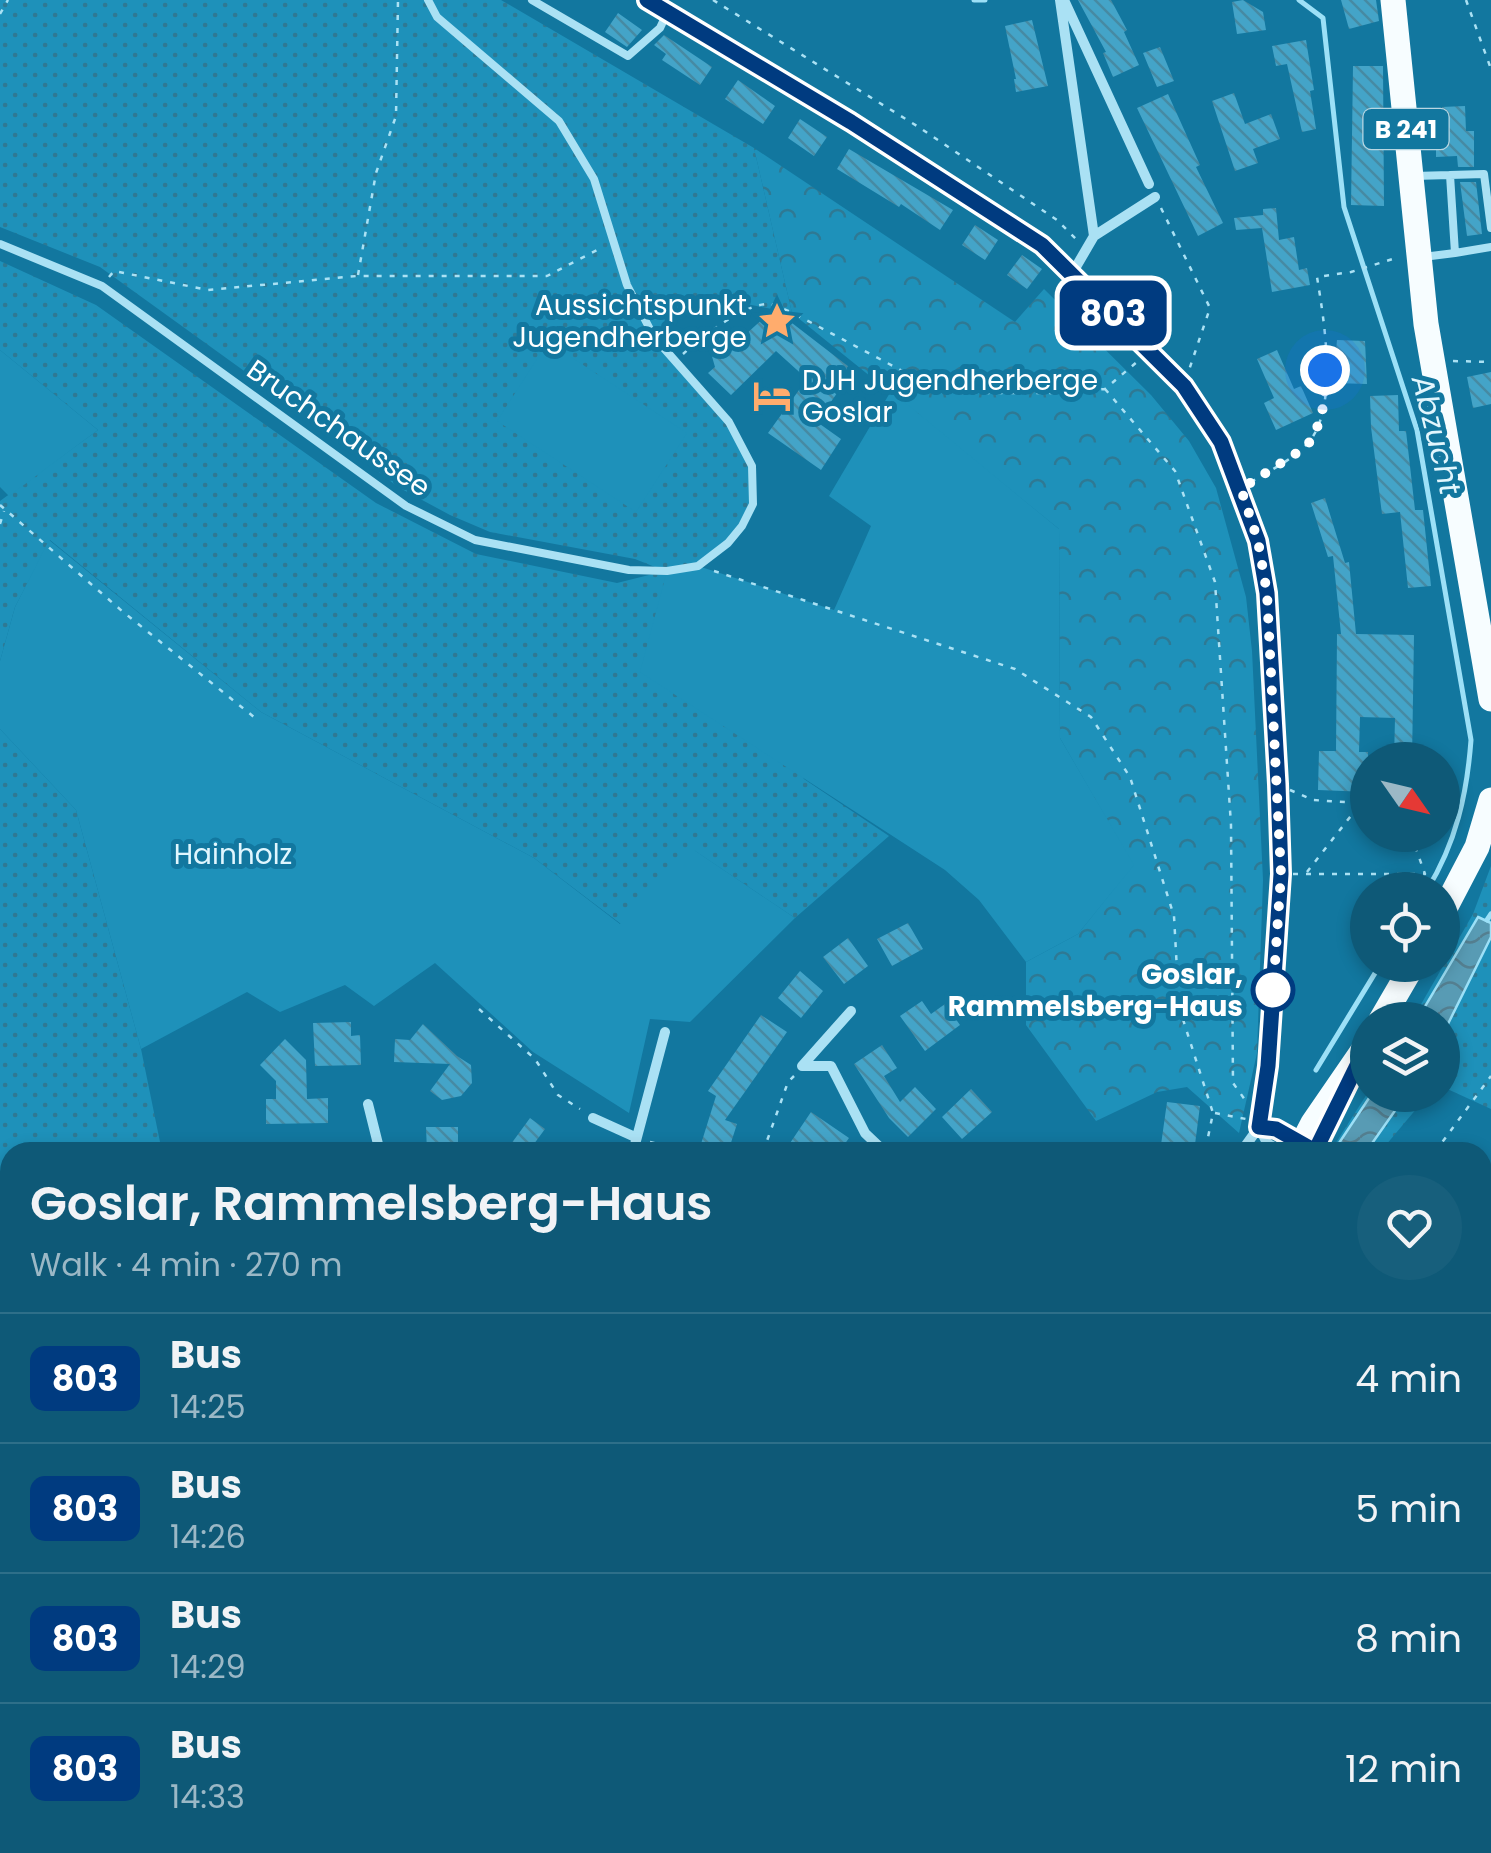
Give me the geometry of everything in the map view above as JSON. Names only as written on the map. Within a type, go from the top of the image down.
[{"type":"main road","name":"B 241","points":[[1393,0],[1432,364],[1491,698]]},
{"type":"main road","points":[[1460,880],[1477,847],[1491,800]]},
{"type":"main road","points":[[1308,1142],[1350,1072]]},
{"type":"street","points":[[647,0],[867,132],[1042,245],[1184,386],[1221,442],[1258,541],[1267,593],[1278,784],[1281,874],[1268,1066],[1260,1124],[1248,1142]]},
{"type":"street","points":[[1062,0],[1094,236],[1072,272]]},
{"type":"street","points":[[1062,0],[1149,184]]},
{"type":"street","points":[[1094,236],[1155,197]]},
{"type":"street","points":[[851,1011],[802,1066],[831,1066],[865,1133],[874,1142]]},
{"type":"street","points":[[634,1142],[664,1032]]},
{"type":"street","points":[[368,1104],[378,1142]]},
{"type":"street","points":[[593,1118],[634,1138]]},
{"type":"street","points":[[1260,1124],[1276,1129],[1293,1142]]},
{"type":"street","points":[[1260,1124],[1268,1142]]},
{"type":"lane","points":[[428,0],[437,17],[559,121],[594,179],[627,286],[654,336],[730,422],[752,466],[753,504],[742,526],[728,543],[698,566]]},
{"type":"lane","points":[[532,0],[628,56],[660,28],[667,12]]},
{"type":"lane","points":[[1409,176],[1484,174],[1491,228]]},
{"type":"lane","points":[[1450,176],[1455,253]]},
{"type":"lane","name":"Bruchchaussee","points":[[0,244],[102,286],[406,506],[475,540],[629,570],[667,571],[698,566]]},
{"type":"lane","points":[[1418,258],[1491,247]]},
{"type":"path","points":[[0,14],[8,0]]},
{"type":"path","points":[[358,276],[376,173],[396,116],[398,0]]},
{"type":"path","points":[[713,0],[918,126],[1057,220],[1088,250]]},
{"type":"path","points":[[1466,0],[1491,69]]},
{"type":"path","points":[[1155,197],[1210,308],[1184,386]]},
{"type":"path","points":[[102,286],[114,271],[208,290],[358,276],[547,276],[615,241]]},
{"type":"path","points":[[1241,489],[1306,447],[1313,437],[1326,400],[1323,310],[1317,277],[1351,272],[1396,258],[1418,258]]},
{"type":"path","points":[[676,361],[704,335],[767,304],[791,312],[944,393],[1106,389],[1150,350]]},
{"type":"path","points":[[1432,364],[1491,362]]},
{"type":"path","points":[[1106,389],[1176,471],[1215,582],[1231,825],[1233,1083],[1260,1124]]},
{"type":"path","points":[[0,504],[122,611],[254,716]]},
{"type":"path","points":[[0,524],[5,510]]},
{"type":"path","points":[[698,566],[1015,669],[1091,717],[1130,778],[1174,916],[1178,1006],[1213,1113],[1207,1142]]},
{"type":"path","points":[[1278,784],[1313,800],[1350,802]]},
{"type":"path","points":[[1350,817],[1306,874],[1425,874],[1417,852]]},
{"type":"path","points":[[479,1009],[535,1059],[558,1095],[593,1118]]},
{"type":"path","points":[[1442,1142],[1491,1076]]},
{"type":"path","points":[[767,1142],[788,1082]]},
{"type":"path","points":[[1213,1113],[1260,1124]]},
{"type":"path","points":[[634,1138],[649,1142]]},
{"type":"green space","points":[[0,0],[501,0],[754,148],[792,313],[707,296],[654,337],[728,423],[752,474],[753,500],[743,524],[698,566],[804,779],[889,836],[795,918],[695,851],[621,924],[534,858],[261,712],[50,540],[15,607],[0,661],[0,501],[98,430],[0,350],[0,261],[96,305],[376,503],[476,554],[617,583],[665,571],[635,559],[490,532],[450,515],[398,487],[322,427],[100,267],[0,227]]},
{"type":"green space","points":[[754,148],[1015,322],[1044,289],[1151,395],[1189,441],[1216,488],[1246,597],[1263,880],[1257,1053],[1239,1133],[1187,1087],[1157,1092],[1096,1121],[1026,1025],[1026,962],[1078,934],[1133,865],[1060,738],[1059,529],[792,313]]},
{"type":"green space","points":[[548,342],[687,433],[636,512],[497,421]]},
{"type":"green space","points":[[0,350],[98,430],[9,496],[0,487]]},
{"type":"green space","points":[[891,391],[1059,529],[1060,738],[1134,865],[1078,934],[1026,962],[979,900],[945,870],[640,672],[667,571],[698,566],[834,610],[871,526],[829,496]]},
{"type":"green space","name":"Hainholz","points":[[49,540],[261,712],[534,858],[620,924],[694,850],[795,918],[690,1022],[650,1019],[629,1113],[533,1052],[435,963],[374,1006],[345,985],[280,1012],[247,992],[141,1049],[76,810],[0,729],[0,661],[15,607]]},
{"type":"green space","points":[[0,729],[76,810],[141,1049],[160,1142],[0,1142]]},
{"type":"green space","points":[[1491,866],[1491,1109],[1460,1095],[1460,1002],[1422,1002],[1434,982],[1460,982],[1460,937]]},
{"type":"green space","points":[[1356,1112],[1414,1112],[1388,1142],[1336,1142]]},
{"type":"water","points":[[1478,917],[1491,923],[1491,937],[1459,1002],[1428,1002],[1440,982],[1460,982],[1460,947]]},
{"type":"water","points":[[1360,1112],[1394,1112],[1373,1142],[1340,1142]]},
{"type":"building","points":[[1078,0],[1111,0],[1139,65],[1113,77],[1103,53],[1106,52]]},
{"type":"building","points":[[1243,0],[1263,12],[1266,30],[1237,34],[1232,2]]},
{"type":"building","points":[[1341,0],[1376,0],[1379,21],[1349,29]]},
{"type":"building","points":[[618,13],[642,30],[627,47],[605,32]]},
{"type":"building","points":[[1032,20],[1048,86],[1016,92],[1005,26]]},
{"type":"building","points":[[664,35],[712,67],[700,85],[662,60],[666,54],[654,45]]},
{"type":"building","points":[[1306,40],[1316,129],[1302,132],[1287,64],[1276,66],[1272,46]]},
{"type":"building","points":[[1160,47],[1174,81],[1157,87],[1143,53]]},
{"type":"building","points":[[1353,66],[1383,66],[1384,206],[1351,205]]},
{"type":"building","points":[[738,80],[775,106],[763,124],[725,99]]},
{"type":"building","points":[[1234,93],[1245,124],[1271,114],[1280,139],[1253,149],[1258,163],[1235,171],[1212,101]]},
{"type":"building","points":[[1168,94],[1223,223],[1198,236],[1137,108]]},
{"type":"building","points":[[1465,106],[1466,131],[1474,131],[1474,167],[1458,167],[1457,156],[1436,157],[1442,107]]},
{"type":"building","points":[[800,119],[827,137],[814,156],[788,138]]},
{"type":"building","points":[[849,149],[953,210],[940,230],[837,169]]},
{"type":"building","points":[[1460,182],[1476,182],[1482,234],[1467,236]]},
{"type":"building","points":[[1276,208],[1279,240],[1294,237],[1299,270],[1307,268],[1310,285],[1272,292],[1262,228],[1236,230],[1234,218],[1263,215],[1263,209]]},
{"type":"building","points":[[975,225],[998,240],[985,260],[962,245]]},
{"type":"building","points":[[1022,255],[1042,269],[1027,289],[1007,275]]},
{"type":"building","points":[[779,313],[853,370],[817,422],[841,439],[821,470],[768,433],[807,379],[776,351],[731,395],[708,373],[715,367],[709,346],[714,335],[724,329],[745,335],[767,315]]},
{"type":"building","points":[[1337,340],[1365,341],[1367,384],[1333,383]]},
{"type":"building","points":[[1277,350],[1294,389],[1301,386],[1313,413],[1276,430],[1264,403],[1274,398],[1257,359]]},
{"type":"building","points":[[1491,372],[1491,404],[1473,408],[1467,377]]},
{"type":"building","points":[[1398,395],[1399,431],[1406,431],[1415,510],[1423,510],[1431,586],[1408,588],[1400,512],[1382,514],[1370,396]]},
{"type":"building","points":[[1325,498],[1345,563],[1349,562],[1356,634],[1414,635],[1412,742],[1394,742],[1395,718],[1360,717],[1359,742],[1350,742],[1350,791],[1318,790],[1319,751],[1336,751],[1337,634],[1341,634],[1333,556],[1328,557],[1311,503]]},
{"type":"building","points":[[908,923],[923,949],[892,966],[877,939]]},
{"type":"building","points":[[848,938],[868,966],[844,984],[823,957]]},
{"type":"building","points":[[800,971],[823,991],[801,1018],[778,998]]},
{"type":"building","points":[[922,1001],[931,1014],[945,1004],[960,1025],[925,1051],[900,1016]]},
{"type":"building","points":[[761,1015],[787,1032],[725,1120],[737,1124],[731,1142],[702,1142],[716,1096],[708,1091]]},
{"type":"building","points":[[351,1022],[351,1036],[360,1035],[361,1065],[315,1066],[313,1023]]},
{"type":"building","points":[[423,1024],[471,1065],[472,1083],[461,1096],[442,1100],[430,1091],[450,1064],[394,1062],[395,1039],[410,1040]]},
{"type":"building","points":[[285,1039],[306,1060],[307,1099],[328,1098],[328,1123],[266,1124],[266,1099],[276,1099],[276,1081],[260,1065]]},
{"type":"building","points":[[882,1045],[897,1068],[884,1076],[900,1102],[915,1087],[936,1109],[908,1137],[889,1118],[854,1064]]},
{"type":"building","points":[[971,1089],[992,1112],[962,1139],[942,1117]]},
{"type":"building","points":[[1167,1102],[1200,1106],[1195,1142],[1161,1142]]},
{"type":"building","points":[[811,1112],[849,1138],[846,1142],[791,1142]]},
{"type":"building","points":[[530,1118],[545,1129],[535,1142],[512,1142]]},
{"type":"building","points":[[426,1127],[458,1127],[458,1142],[427,1142]]},
{"type":"waterway","name":"Abzucht","points":[[974,0],[985,0]]},
{"type":"waterway","name":"Abzucht","points":[[1299,0],[1323,18],[1344,207],[1417,430],[1471,740],[1458,818],[1436,872]]},
{"type":"waterway","points":[[1487,920],[1491,914]]},
{"type":"waterway","name":"Abzucht","points":[[1316,1070],[1370,982]]},
{"type":"bus line","name":"803","points":[[647,0],[851,122],[1042,245],[1184,386],[1221,442],[1258,541],[1267,593],[1278,784],[1281,874],[1268,1066],[1259,1127],[1276,1129],[1299,1142]]},
{"type":"bus line","name":"803","points":[[1321,1142],[1350,1080]]},
{"type":"place","name":"Aussichtspunkt Jugendherberge","points":[[777,321]]},
{"type":"place","name":"DJH Jugendherberge Goslar","points":[[772,396]]},
{"type":"place","name":"Goslar, Rammelsberg-Haus","points":[[1273,990]]},
{"type":"route","points":[[1273,990],[1281,874],[1267,593],[1258,541],[1241,489],[1306,447],[1326,400],[1325,370]]}]
